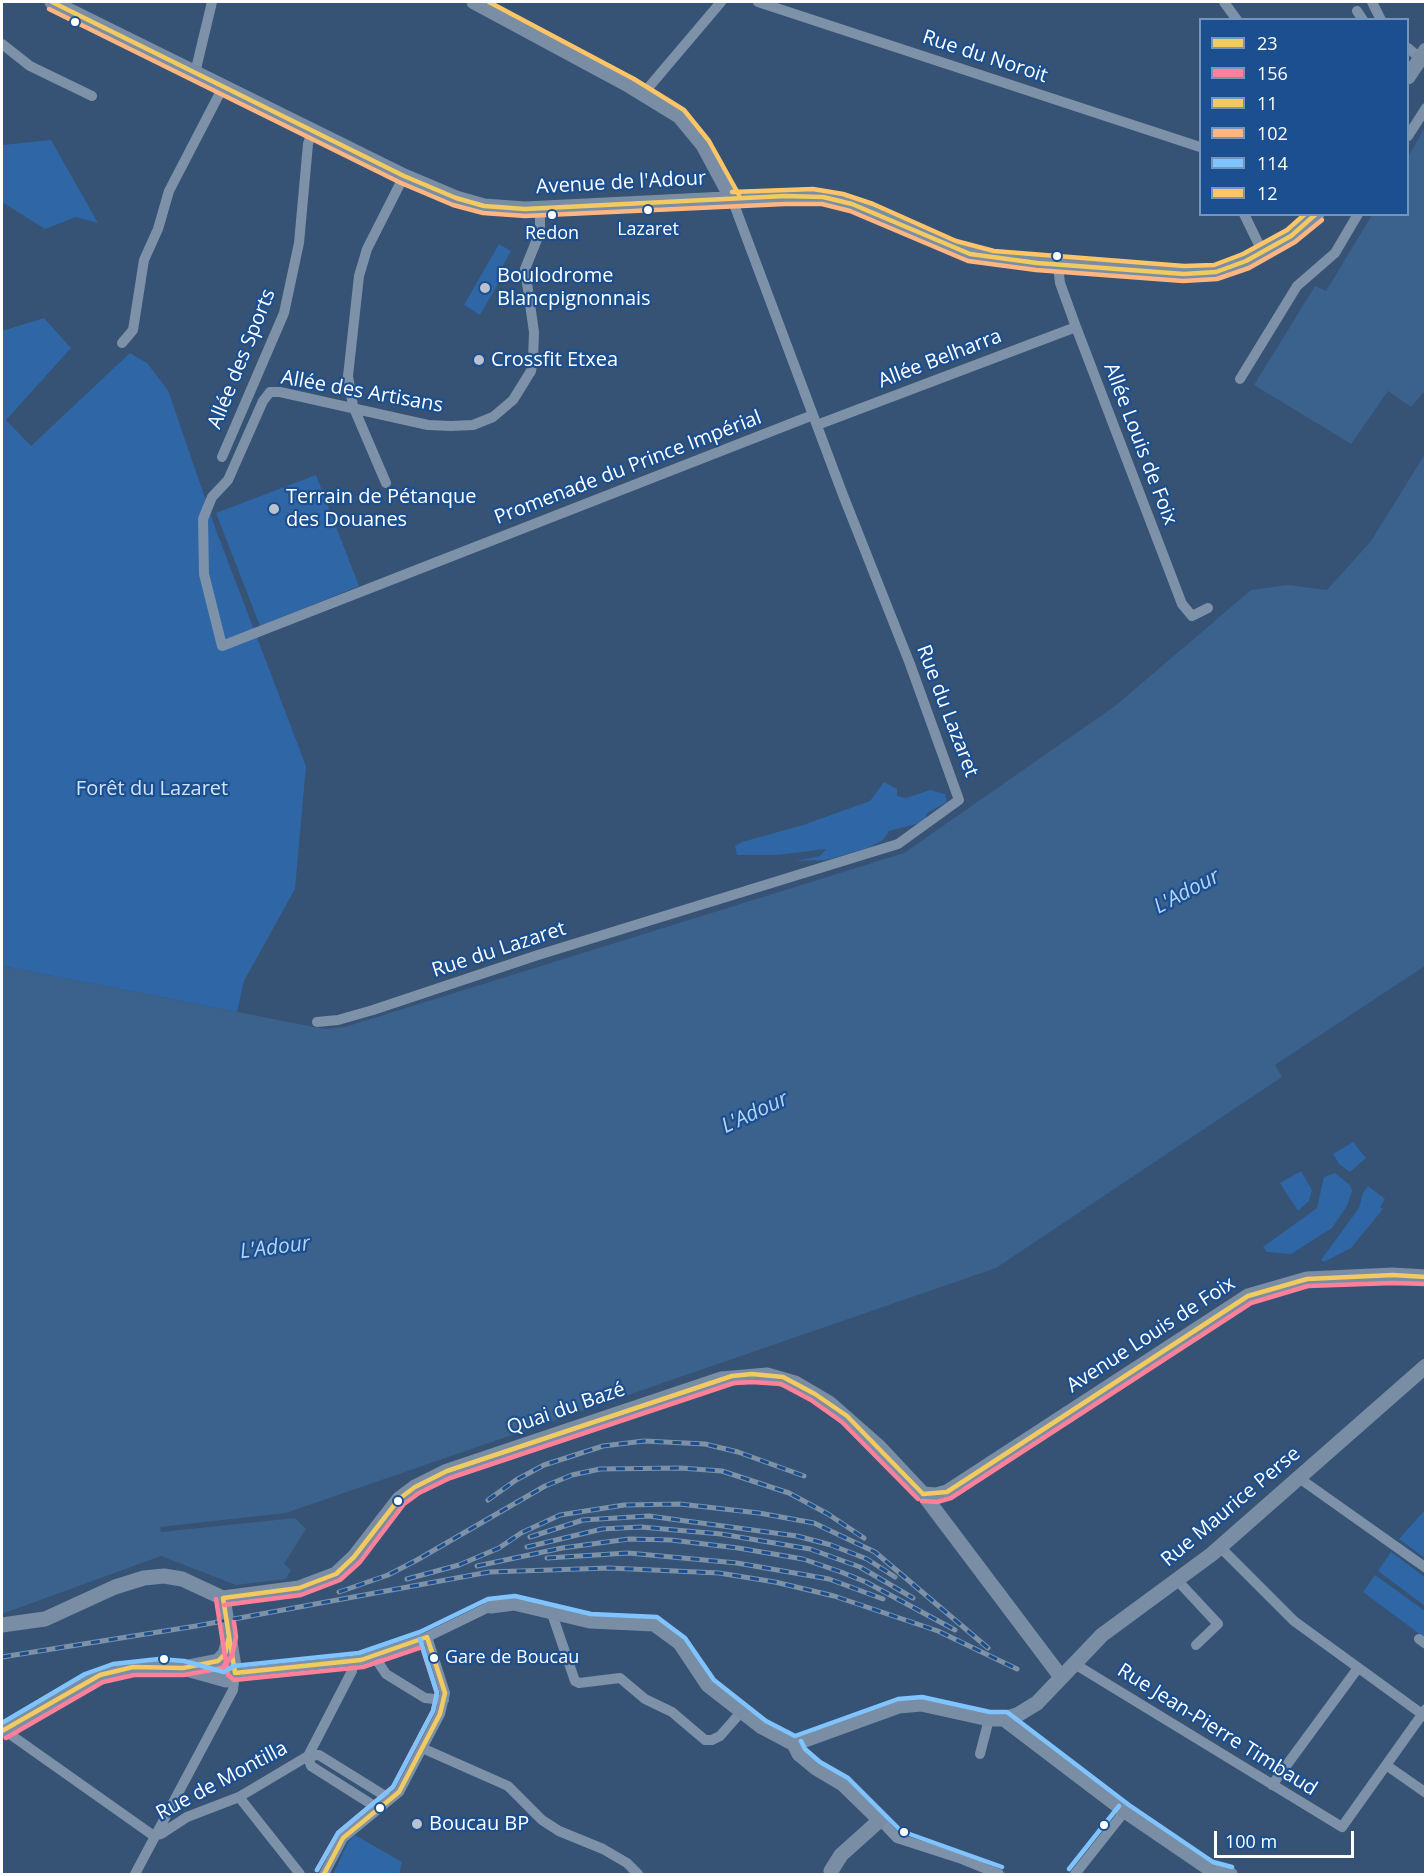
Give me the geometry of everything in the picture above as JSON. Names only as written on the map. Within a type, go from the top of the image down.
[{"type":"main road","name":"Avenue de l'Adour","points":[[52,2],[404,176],[456,198],[484,206],[540,208],[812,196],[841,201],[970,254],[1058,265],[1200,274],[1230,268],[1263,253],[1300,230],[1315,216]]},
{"type":"main road","points":[[479,3],[679,116],[691,129],[714,163],[732,198]]},
{"type":"main road","points":[[1409,74],[1423,54]]},
{"type":"main road","name":"Avenue Louis de Foix","points":[[923,1494],[941,1495],[947,1492],[1248,1296],[1307,1279],[1393,1275],[1425,1277]]},
{"type":"main road","name":"Rue Maurice Perse","points":[[996,1719],[1028,1709],[1102,1635],[1220,1547],[1425,1366]]},
{"type":"main road","name":"Quai du Bazé","points":[[223,1598],[299,1588],[336,1574],[354,1557],[399,1498],[415,1487],[447,1472],[732,1376],[752,1374],[783,1377],[815,1394],[847,1416],[923,1494],[1061,1677]]},
{"type":"main road","points":[[2,1625],[45,1619],[115,1587],[144,1578],[164,1576],[182,1579],[223,1598],[235,1673],[226,1680],[183,1668],[143,1666],[100,1676],[3,1730]]},
{"type":"main road","points":[[491,1606],[514,1603],[590,1621],[654,1624],[680,1643],[708,1685],[762,1727],[794,1744],[799,1754],[816,1768],[843,1784],[880,1820],[841,1855],[830,1873]]},
{"type":"main road","points":[[183,1668],[218,1661],[225,1654],[229,1637]]},
{"type":"main road","points":[[794,1744],[899,1706],[921,1704],[996,1719],[1210,1869],[1230,1875]]},
{"type":"street","points":[[195,73],[212,2]]},
{"type":"street","points":[[643,94],[721,2]]},
{"type":"street","name":"Rue du Noroit","points":[[758,2],[1199,147]]},
{"type":"street","points":[[1224,2],[1236,18]]},
{"type":"street","points":[[1372,2],[1380,18]]},
{"type":"street","points":[[2,44],[30,66],[92,96]]},
{"type":"street","points":[[122,344],[133,330],[144,260],[158,230],[169,190],[223,87]]},
{"type":"street","points":[[1409,133],[1425,108]]},
{"type":"street","name":"Allée des Sports","points":[[222,457],[284,313],[299,243],[308,144],[312,131]]},
{"type":"street","points":[[386,483],[353,406],[348,376],[359,276],[367,249],[404,176]]},
{"type":"street","name":"Rue du Lazaret","points":[[317,1022],[338,1020],[374,1011],[538,955],[898,844],[959,800],[910,664],[732,198]]},
{"type":"street","name":"Allée des Artisans","points":[[222,646],[204,574],[203,519],[212,497],[228,480],[263,400],[270,392],[280,392],[353,406],[428,425],[473,425],[493,417],[513,400],[531,371],[534,332],[525,269],[540,232],[540,208]]},
{"type":"street","points":[[1240,379],[1297,286],[1335,253],[1358,216]]},
{"type":"street","points":[[1246,220],[1263,253]]},
{"type":"street","name":"Allée Louis de Foix","points":[[1058,265],[1060,283],[1076,327],[1182,604],[1192,616],[1208,608]]},
{"type":"street","name":"Allée Belharra","points":[[815,420],[1076,327]]},
{"type":"street","name":"Promenade du Prince Impérial","points":[[222,646],[815,420]]},
{"type":"street","points":[[1299,1478],[1425,1568]]},
{"type":"street","points":[[1220,1547],[1294,1621],[1424,1713],[1386,1765],[1425,1793]]},
{"type":"street","points":[[1177,1580],[1218,1624],[1196,1645]]},
{"type":"street","points":[[135,1875],[233,1690],[235,1673],[353,1661],[374,1656],[427,1637],[491,1606]]},
{"type":"street","points":[[550,1611],[575,1681],[579,1683],[620,1678],[645,1699],[672,1712],[705,1740],[712,1740],[720,1736],[742,1711]]},
{"type":"street","points":[[324,1875],[343,1838],[399,1792],[444,1700],[445,1688],[427,1637]]},
{"type":"street","points":[[374,1656],[386,1674],[425,1698],[444,1700]]},
{"type":"street","name":"Rue de Montilla","points":[[154,1836],[161,1834],[186,1817],[239,1797],[308,1756],[352,1671],[353,1661]]},
{"type":"street","name":"Rue Jean-Pierre Timbaud","points":[[1073,1663],[1342,1827],[1386,1765]]},
{"type":"street","points":[[1272,1785],[1358,1668]]},
{"type":"street","points":[[980,1754],[996,1719]]},
{"type":"street","points":[[3,1730],[154,1836]]},
{"type":"street","points":[[422,1748],[508,1786],[542,1820],[559,1831],[627,1863],[638,1875]]},
{"type":"street","points":[[379,1809],[311,1766],[308,1756],[319,1755],[390,1799]]},
{"type":"street","points":[[239,1797],[300,1875]]},
{"type":"street","points":[[1074,1875],[1125,1811]]},
{"type":"street","points":[[880,1820],[897,1838],[962,1859],[999,1875]]},
{"type":"green space","points":[[51,140],[98,223],[76,217],[45,229],[2,202],[2,145]]},
{"type":"green space","name":"Boulodrome Blancpignonnais","points":[[499,244],[511,251],[501,269],[505,272],[480,315],[464,305]]},
{"type":"green space","name":"Forêt du Lazaret","points":[[44,318],[71,348],[6,420],[31,446],[130,353],[147,363],[168,390],[216,530],[306,766],[295,889],[244,981],[237,1012],[2,966],[2,331]]},
{"type":"green space","points":[[316,475],[359,586],[260,626],[216,513]]},
{"type":"green space","points":[[884,782],[897,789],[897,796],[906,798],[930,790],[945,794],[947,802],[927,813],[924,822],[889,831],[883,840],[868,848],[826,860],[796,861],[820,856],[826,849],[777,855],[737,855],[735,846],[742,842],[803,825],[870,801]]},
{"type":"green space","points":[[1353,1142],[1366,1158],[1350,1172],[1339,1164],[1333,1154]]},
{"type":"green space","points":[[1301,1171],[1312,1190],[1309,1201],[1298,1211],[1280,1183]]},
{"type":"green space","points":[[1335,1173],[1350,1185],[1352,1191],[1347,1206],[1332,1228],[1291,1254],[1267,1252],[1263,1247],[1317,1208],[1324,1177]]},
{"type":"green space","points":[[1368,1186],[1385,1199],[1380,1207],[1383,1209],[1351,1248],[1324,1262],[1321,1260],[1359,1208],[1363,1193]]},
{"type":"green space","points":[[1425,1510],[1425,1558],[1399,1539]]},
{"type":"green space","points":[[1391,1552],[1425,1577],[1425,1606],[1378,1571]]},
{"type":"green space","points":[[1375,1575],[1425,1611],[1425,1638],[1363,1592]]},
{"type":"green space","points":[[355,1835],[402,1862],[399,1874],[333,1874],[348,1842]]},
{"type":"water","points":[[1425,127],[1425,391],[1411,407],[1388,391],[1351,444],[1254,385],[1315,286],[1326,291],[1371,216],[1409,216],[1409,155]]},
{"type":"water","name":"L'Adour","points":[[1425,454],[1425,966],[1275,1065],[1282,1077],[996,1268],[286,1513],[160,1527],[161,1532],[295,1518],[306,1529],[284,1564],[291,1570],[286,1579],[236,1585],[161,1556],[2,1614],[2,966],[325,1029],[345,1027],[904,853],[1115,706],[1251,590],[1288,585],[1327,590],[1371,541]]},
{"type":"railway","points":[[488,1500],[516,1480],[544,1465],[603,1446],[644,1441],[705,1444],[738,1452],[804,1476]]},
{"type":"railway","points":[[339,1592],[388,1575],[545,1486],[572,1475],[600,1469],[680,1468],[722,1471],[789,1493],[828,1514],[864,1538]]},
{"type":"railway","points":[[407,1579],[459,1565],[499,1548],[521,1533],[560,1515],[624,1505],[680,1504],[759,1513],[814,1523],[875,1552],[988,1648]]},
{"type":"railway","points":[[530,1537],[583,1520],[649,1516],[797,1536],[831,1545],[867,1559],[895,1577]]},
{"type":"railway","points":[[527,1547],[602,1529],[641,1527],[721,1534],[810,1549],[860,1567],[913,1598]]},
{"type":"railway","points":[[477,1566],[562,1548],[629,1539],[671,1540],[738,1548],[803,1559],[841,1572],[866,1582],[955,1630]]},
{"type":"railway","points":[[547,1558],[628,1553],[737,1563],[829,1579],[883,1599]]},
{"type":"railway","points":[[2,1657],[196,1626],[489,1572],[609,1568],[719,1573],[775,1582],[834,1596],[938,1631],[1017,1669]]},
{"type":"transit line","name":"11","points":[[52,2],[404,176],[456,198],[484,206],[525,209],[785,196],[823,197],[852,204],[970,254],[1037,263],[1184,274],[1216,272],[1246,261],[1291,236],[1314,216]]},
{"type":"transit line","name":"12","points":[[489,2],[634,79],[684,110],[709,141],[739,195]]},
{"type":"transit line","name":"102","points":[[49,9],[401,183],[453,205],[483,213],[525,216],[822,204],[850,211],[968,261],[1036,270],[1183,281],[1217,279],[1249,268],[1295,242],[1322,220]]},
{"type":"transit line","name":"12","points":[[732,192],[813,189],[843,194],[873,204],[956,241],[994,251],[1184,266],[1214,265],[1243,254],[1287,230],[1303,216]]},
{"type":"transit line","name":"23","points":[[923,1494],[947,1492],[1248,1296],[1307,1279],[1393,1275],[1426,1277]]},
{"type":"transit line","name":"156","points":[[922,1501],[937,1502],[951,1498],[1251,1303],[1308,1286],[1426,1284]]},
{"type":"transit line","name":"23","points":[[223,1598],[299,1588],[336,1574],[354,1557],[399,1499],[415,1487],[447,1471],[732,1376],[752,1374],[783,1377],[815,1394],[847,1416],[923,1494]]},
{"type":"transit line","name":"156","points":[[224,1605],[301,1595],[340,1580],[360,1562],[404,1504],[419,1493],[450,1478],[734,1383],[781,1384],[811,1400],[842,1422],[918,1499]]},
{"type":"transit line","name":"114","points":[[2,1723],[85,1674],[113,1664],[159,1659],[184,1661],[224,1672],[234,1666],[359,1653],[420,1632],[488,1599],[515,1596],[591,1614],[657,1617],[685,1638],[714,1680],[766,1721],[795,1736],[898,1699],[922,1697],[990,1712],[1007,1712],[1129,1805],[1213,1862],[1232,1867]]},
{"type":"transit line","name":"23","points":[[223,1598],[235,1673],[361,1660],[427,1637],[445,1693],[440,1714],[399,1792],[343,1838],[324,1874]]},
{"type":"transit line","name":"156","points":[[216,1599],[228,1675],[234,1680],[363,1667],[422,1647],[437,1693],[433,1711],[393,1787],[338,1833],[317,1870]]},
{"type":"transit line","name":"156","points":[[6,1738],[103,1682],[134,1675],[184,1675],[222,1668],[232,1656],[236,1637],[234,1622]]},
{"type":"transit line","name":"23","points":[[2,1731],[100,1675],[133,1667],[183,1668],[218,1661],[225,1654],[229,1637],[227,1623]]},
{"type":"transit line","name":"114","points":[[317,1870],[338,1833],[393,1787],[433,1711],[437,1693],[420,1639]]},
{"type":"transit line","name":"114","points":[[801,1741],[805,1749],[820,1762],[848,1778],[901,1831],[1002,1867]]},
{"type":"transit line","name":"114","points":[[1069,1869],[1119,1806]]},
{"type":"place","name":"Lazaret","points":[[648,210]]},
{"type":"place","name":"Redon","points":[[552,215]]},
{"type":"place","name":"Boulodrome Blancpignonnais","points":[[485,288]]},
{"type":"place","name":"Crossfit Etxea","points":[[479,360]]},
{"type":"place","name":"Terrain de Pétanque des Douanes","points":[[274,509]]},
{"type":"place","name":"Gare de Boucau","points":[[434,1658]]},
{"type":"place","name":"Boucau BP","points":[[417,1824]]}]
